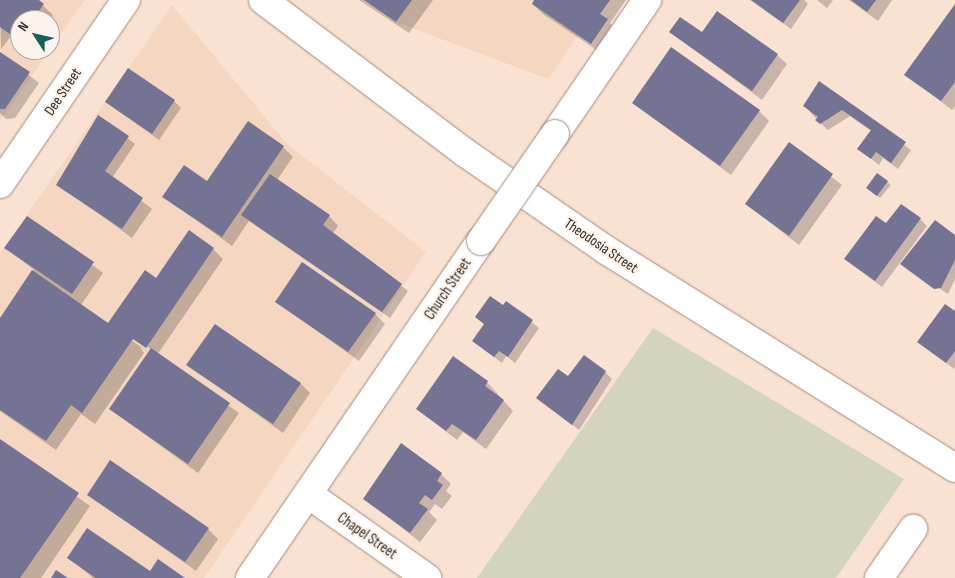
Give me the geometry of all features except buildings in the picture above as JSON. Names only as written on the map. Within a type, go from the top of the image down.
[{"type":"main road","name":"Dee Street","points":[[0,184],[126,0]]},
{"type":"main road","name":"Theodosia Street","points":[[263,0],[464,152],[606,250],[955,468]]},
{"type":"main road","name":"Church Street","points":[[250,578],[647,0]]},
{"type":"main road","name":"Chapel Street","points":[[308,494],[427,578]]},
{"type":"main road","points":[[879,578],[914,529]]},
{"type":"shaded area","points":[[0,0],[85,0],[60,35],[60,10],[10,10],[10,60],[43,60],[0,121]]},
{"type":"shaded area","points":[[364,0],[603,0],[548,79],[396,22]]},
{"type":"shaded area","points":[[172,5],[287,144],[426,252],[204,578],[0,578],[0,254]]},
{"type":"green space","points":[[653,328],[904,479],[836,578],[477,578]]}]
